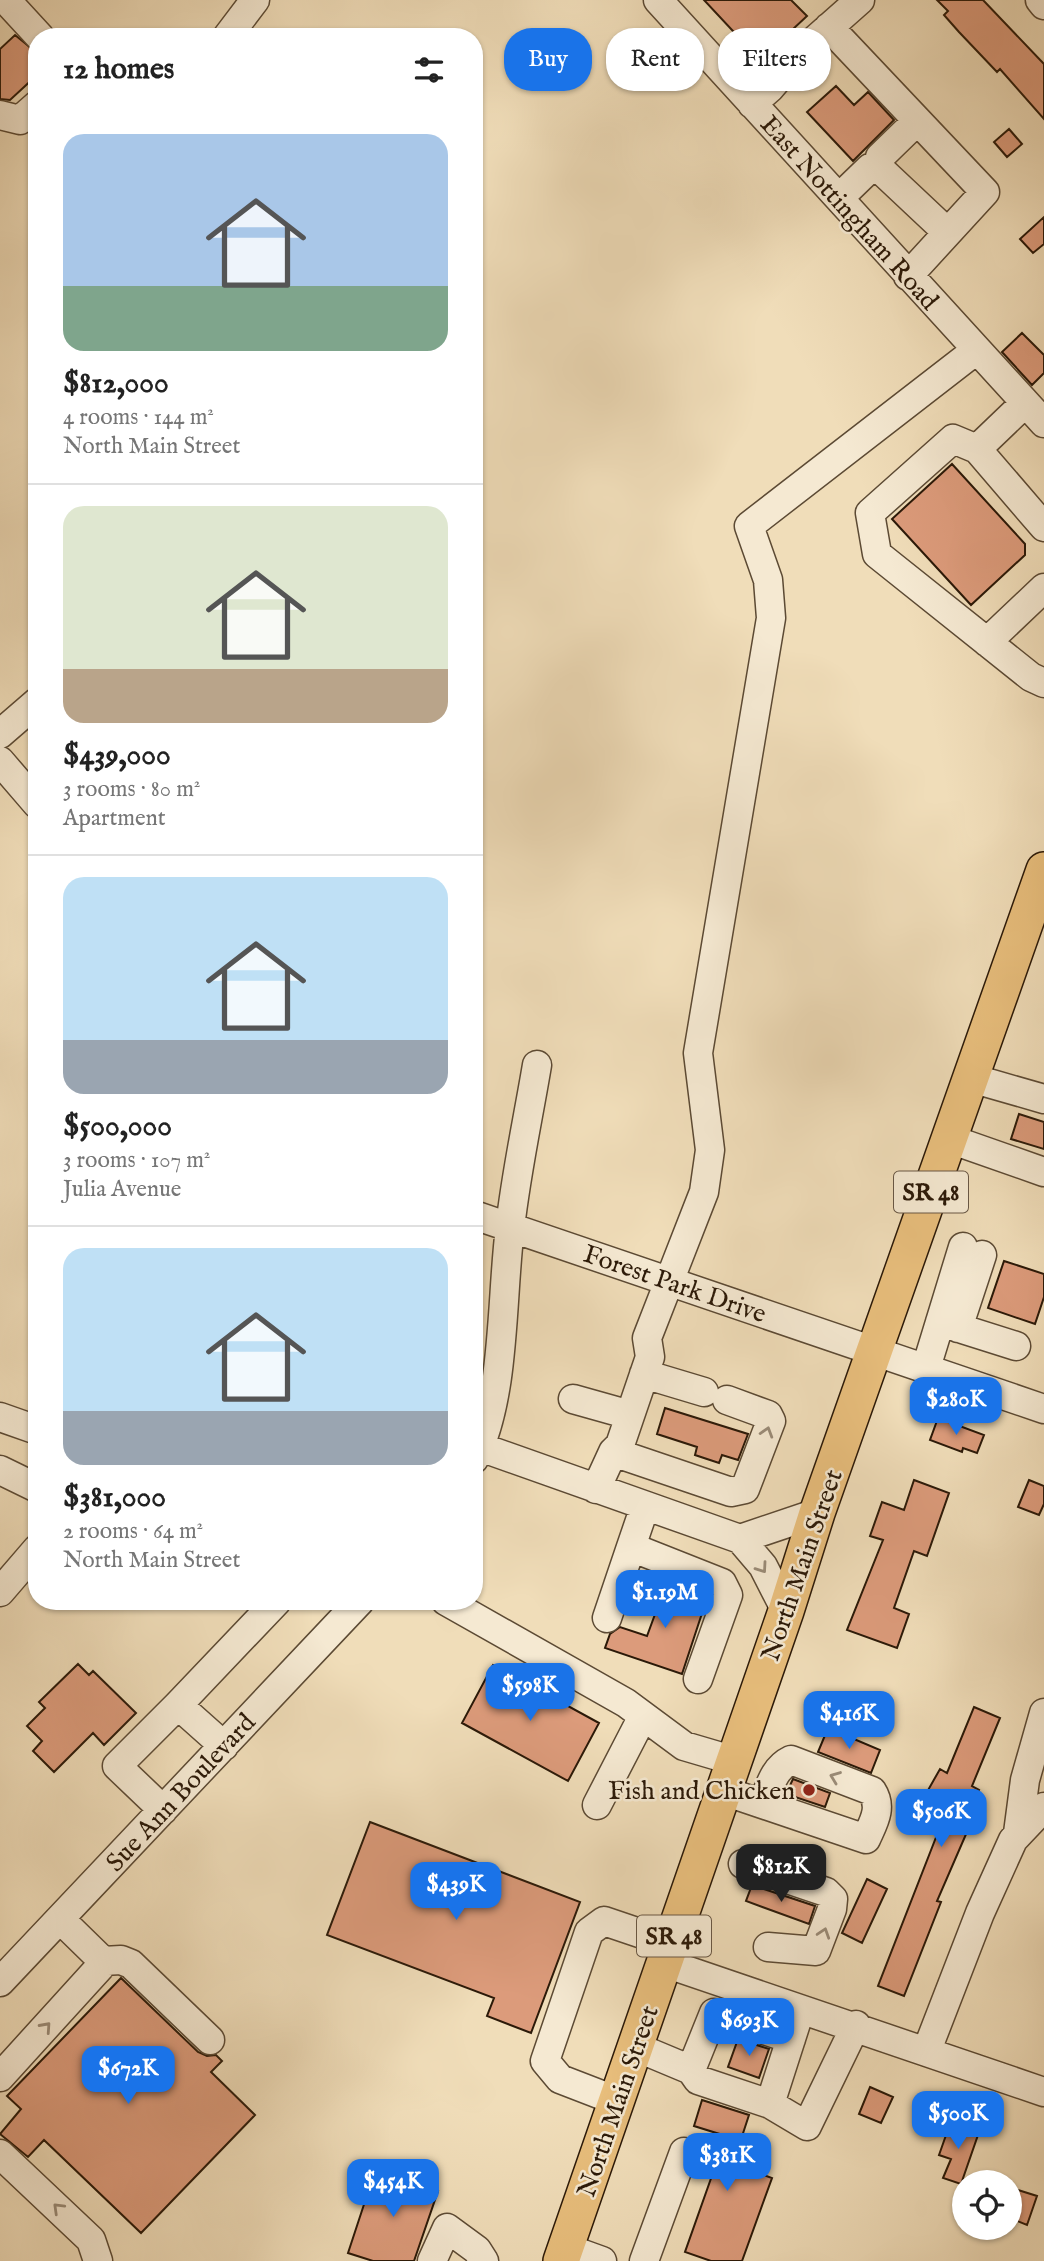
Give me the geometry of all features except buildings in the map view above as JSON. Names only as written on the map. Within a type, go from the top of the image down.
[{"type":"main road","name":"North Main Street","points":[[563,2254],[786,1611],[817,1513],[1040,892]]},
{"type":"street","points":[[6,0],[32,28]]},
{"type":"street","points":[[234,28],[255,0]]},
{"type":"street","name":"East Nottingham Road","points":[[658,0],[975,351],[1035,413]]},
{"type":"street","points":[[752,104],[860,0]]},
{"type":"street","points":[[830,27],[985,192],[908,276]]},
{"type":"street","points":[[0,115],[20,120],[28,113]]},
{"type":"street","points":[[839,198],[877,165],[918,121]]},
{"type":"street","points":[[877,165],[947,232]]},
{"type":"street","points":[[596,1489],[613,1452],[620,1446],[650,1357],[647,1338],[667,1280],[704,1192],[710,1150],[698,1053],[771,618],[768,580],[749,526],[975,351]]},
{"type":"street","points":[[977,449],[1035,413]]},
{"type":"street","points":[[1044,527],[977,449],[953,439],[870,513],[877,554],[1031,677],[1044,683]]},
{"type":"street","points":[[988,642],[1044,588]]},
{"type":"street","points":[[0,734],[28,710]]},
{"type":"street","points":[[0,761],[28,794]]},
{"type":"street","points":[[483,1426],[499,1354],[510,1227],[537,1065]]},
{"type":"street","points":[[971,1078],[1044,1099]]},
{"type":"street","points":[[950,1139],[1044,1172]]},
{"type":"street","name":"Forest Park Drive","points":[[483,1218],[1044,1409]]},
{"type":"street","points":[[926,1368],[949,1325],[972,1251]]},
{"type":"street","points":[[949,1325],[1016,1346]]},
{"type":"street","points":[[613,1452],[731,1492],[745,1489],[771,1421],[768,1415],[644,1374]]},
{"type":"street","points":[[573,1398],[630,1415]]},
{"type":"street","points":[[0,1417],[28,1427]]},
{"type":"street","points":[[483,1455],[596,1489],[740,1539],[763,1566],[786,1611]]},
{"type":"street","points":[[0,1470],[28,1484]]},
{"type":"street","points":[[607,1618],[645,1506]]},
{"type":"street","points":[[740,1539],[817,1513]]},
{"type":"street","points":[[631,1547],[722,1583],[727,1589],[728,1595],[698,1679]]},
{"type":"street","points":[[0,1592],[28,1559]]},
{"type":"street","points":[[163,1810],[117,1766],[268,1610]]},
{"type":"street","name":"Sue Ann Boulevard","points":[[4,1969],[60,1919],[351,1610]]},
{"type":"street","points":[[462,1610],[626,1703],[763,1803],[866,1839],[878,1812],[877,1799],[872,1791],[792,1760],[781,1765],[763,1803]]},
{"type":"street","points":[[178,1705],[223,1746]]},
{"type":"street","points":[[927,2050],[980,1913],[1018,1833],[1025,1780],[1044,1713]]},
{"type":"street","points":[[597,1805],[643,1716]]},
{"type":"street","points":[[1018,1833],[1044,1807]]},
{"type":"street","points":[[743,1864],[826,1892],[832,1899],[832,1909],[816,1951],[768,1947]]},
{"type":"street","points":[[60,1919],[103,1961],[121,1960],[131,1964],[210,2040]]},
{"type":"street","points":[[617,2101],[560,2079],[545,2061],[589,1932],[604,1921],[668,1953],[802,2007],[1044,2092]]},
{"type":"street","points":[[0,2077],[100,1968],[103,1961]]},
{"type":"street","points":[[770,2104],[802,2007]]},
{"type":"street","points":[[691,2070],[714,2013],[791,2039]]},
{"type":"street","points":[[636,2047],[691,2070],[698,2080],[770,2104],[807,2126],[856,2025]]},
{"type":"street","points":[[644,2261],[684,2152]]},
{"type":"street","points":[[0,2154],[91,2240],[98,2261]]},
{"type":"street","points":[[432,2261],[447,2228],[477,2250],[484,2261]]},
{"type":"street","points":[[563,2254],[602,2261]]},
{"type":"place","name":"Fish and Chicken","points":[[809,1790]]}]
